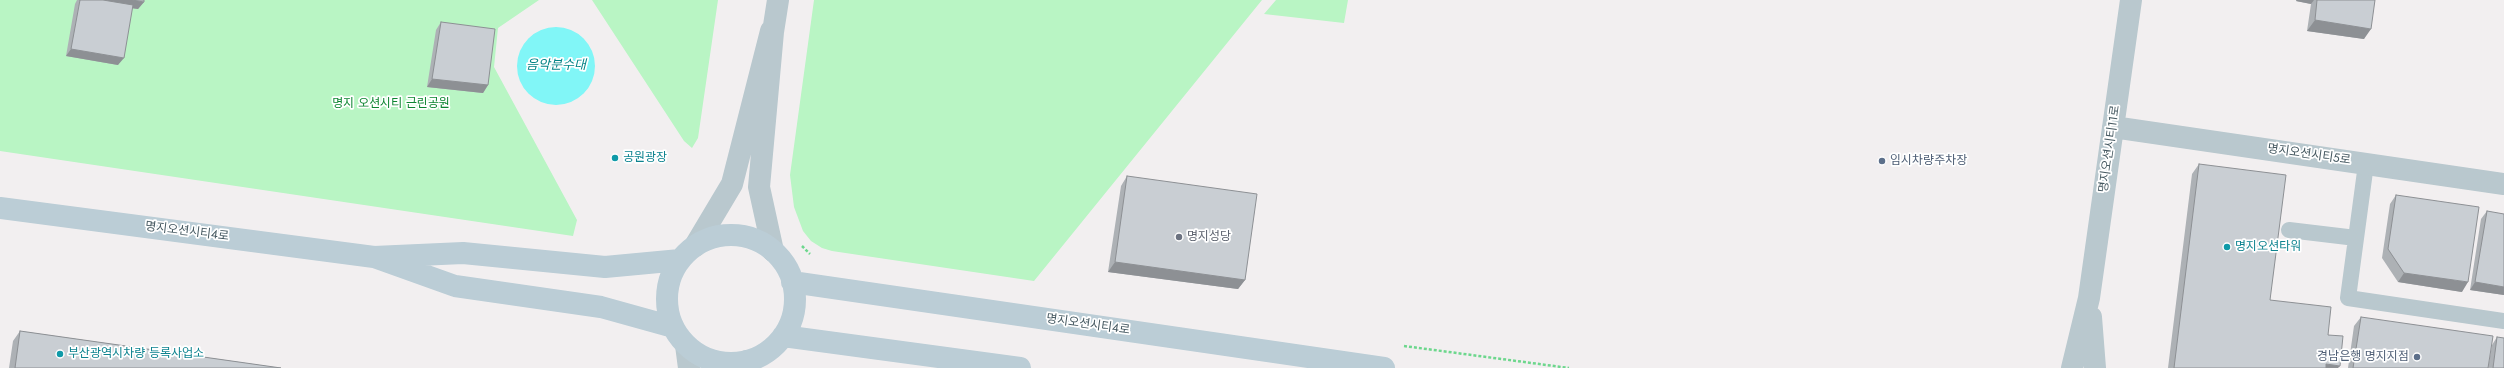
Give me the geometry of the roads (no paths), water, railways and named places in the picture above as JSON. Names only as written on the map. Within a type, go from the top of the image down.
[{"type":"main road","name":"명지오션시티4로","points":[[0,208],[374,257]]},
{"type":"main road","points":[[374,257],[463,253],[604,267],[688,253],[714,237],[735,235],[755,240],[773,251],[786,266],[792,282],[793,306],[791,319],[783,336],[767,352],[746,365],[725,363],[704,357],[686,345],[673,327],[668,310],[667,292],[672,275],[688,253]]},
{"type":"main road","points":[[374,257],[455,286],[601,306],[673,327]]},
{"type":"main road","name":"명지오션시티4로","points":[[792,282],[1384,368]]},
{"type":"main road","points":[[783,336],[1020,368]]},
{"type":"street","points":[[773,251],[758,187],[773,32],[778,0]]},
{"type":"street","name":"명지오션시티11로","points":[[2089,298],[2131,0]]},
{"type":"street","points":[[688,253],[732,184],[770,31],[773,32]]},
{"type":"street","name":"명지오션시티5로","points":[[2113,127],[2504,184]]},
{"type":"street","points":[[2072,368],[2089,298]]},
{"type":"street","points":[[2089,298],[2095,368]]},
{"type":"street","points":[[686,345],[689,368]]},
{"type":"lane","points":[[2366,164],[2348,298],[2504,321]]},
{"type":"lane","points":[[2288,230],[2356,238]]},
{"type":"water","name":"음악분수대","points":[[556,27],[571,30],[584,38],[592,51],[595,66],[592,81],[584,94],[571,102],[556,105],[541,102],[528,94],[520,81],[517,66],[520,51],[528,38],[541,30]]},
{"type":"place","name":"공원광장","points":[[615,158]]},
{"type":"place","name":"임시차량주차장","points":[[1882,161]]},
{"type":"place","name":"명지성당","points":[[1179,237]]},
{"type":"place","name":"명지오션타워","points":[[2227,247]]},
{"type":"place","name":"부산광역시차량 등록사업소","points":[[60,354]]},
{"type":"place","name":"경남은행 명지지점","points":[[2417,357]]},
{"type":"park label","name":"명지 오션시티 근린공원","points":[[391,104]]}]
